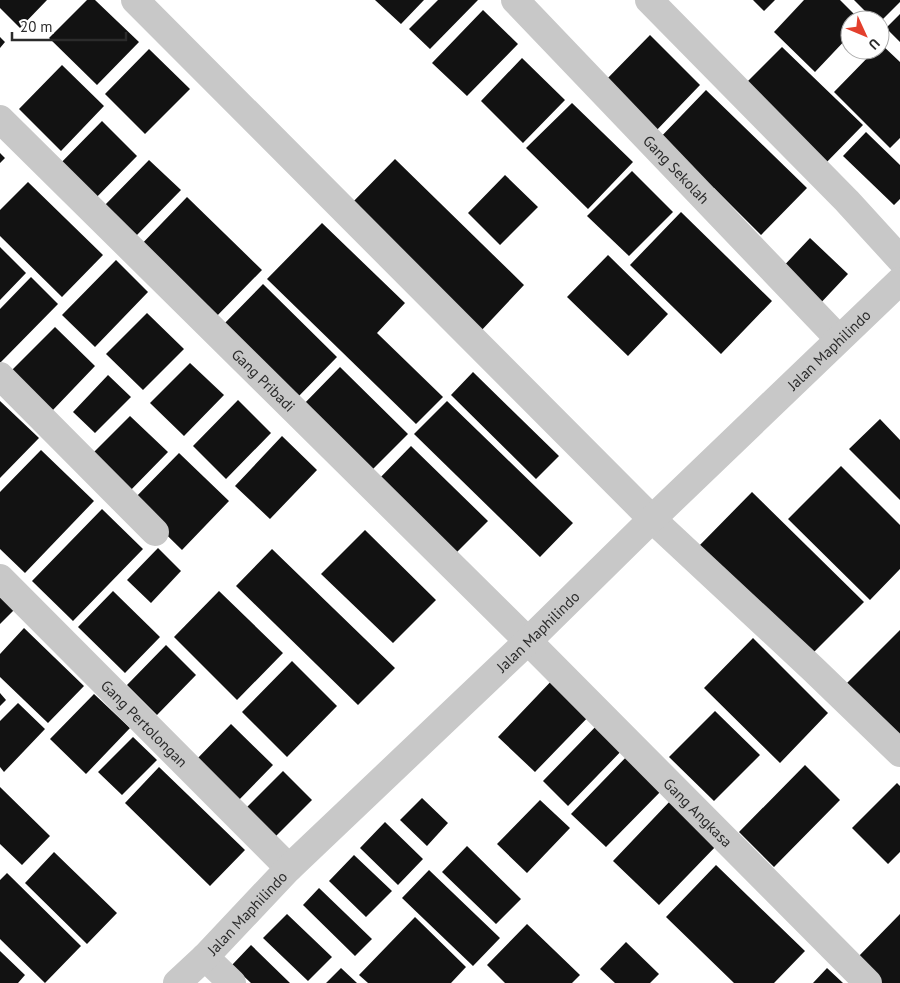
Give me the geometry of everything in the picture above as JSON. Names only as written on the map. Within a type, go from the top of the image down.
[{"type":"street","points":[[135,0],[652,519],[813,669],[900,754]]},
{"type":"street","name":"Gang Sekolah","points":[[515,0],[839,338]]},
{"type":"street","points":[[649,0],[840,194],[900,259]]},
{"type":"street","name":"Gang Pribadi","points":[[0,119],[528,641]]},
{"type":"street","name":"Jalan Maphilindo","points":[[177,983],[205,957],[289,868],[528,641],[900,281]]},
{"type":"street","points":[[0,376],[154,532]]},
{"type":"street","name":"Gang Pertolongan","points":[[0,578],[289,868]]},
{"type":"street","name":"Gang Angkasa","points":[[528,641],[868,983]]},
{"type":"street","points":[[205,957],[232,983]]},
{"type":"building","points":[[0,0],[47,0],[20,28],[0,8]]},
{"type":"building","points":[[87,0],[95,0],[139,42],[97,85],[49,38]]},
{"type":"building","points":[[375,0],[424,0],[401,24]]},
{"type":"building","points":[[438,0],[478,0],[430,49],[409,29]]},
{"type":"building","points":[[753,0],[775,0],[764,11]]},
{"type":"building","points":[[804,0],[840,0],[850,10],[840,10],[840,46],[815,72],[774,32]]},
{"type":"building","points":[[854,0],[900,0],[890,12],[890,10],[864,10]]},
{"type":"building","points":[[483,10],[518,44],[467,96],[432,63]]},
{"type":"building","points":[[900,14],[900,42],[890,32],[890,24]]},
{"type":"building","points":[[650,35],[700,85],[653,134],[602,84]]},
{"type":"building","points":[[0,37],[5,42],[0,48]]},
{"type":"building","points":[[782,47],[863,125],[821,168],[740,89]]},
{"type":"building","points":[[149,49],[190,89],[145,134],[105,94]]},
{"type":"building","points":[[890,53],[900,62],[900,138],[890,148],[834,92],[865,60],[890,60]]},
{"type":"building","points":[[522,58],[565,100],[523,143],[481,101]]},
{"type":"building","points":[[62,65],[104,106],[61,151],[19,109]]},
{"type":"building","points":[[706,90],[807,188],[761,235],[714,188],[708,194],[656,142]]},
{"type":"building","points":[[572,103],[633,162],[588,209],[526,148]]},
{"type":"building","points":[[102,121],[137,156],[88,206],[53,171]]},
{"type":"building","points":[[866,132],[900,165],[900,199],[894,205],[843,156]]},
{"type":"building","points":[[0,153],[5,158],[0,163]]},
{"type":"building","points":[[395,159],[524,285],[479,333],[349,206]]},
{"type":"building","points":[[149,160],[181,190],[136,236],[105,205]]},
{"type":"building","points":[[632,171],[673,212],[629,256],[587,216]]},
{"type":"building","points":[[505,175],[538,207],[500,245],[468,213]]},
{"type":"building","points":[[28,182],[103,255],[62,297],[0,236],[0,210]]},
{"type":"building","points":[[187,197],[262,270],[211,322],[136,250]]},
{"type":"building","points":[[681,212],[772,301],[721,354],[630,265]]},
{"type":"building","points":[[322,223],[405,303],[377,333],[443,397],[416,424],[267,279]]},
{"type":"building","points":[[810,238],[848,274],[816,308],[778,272]]},
{"type":"building","points":[[0,247],[26,273],[0,300]]},
{"type":"building","points":[[608,255],[668,314],[628,356],[567,297]]},
{"type":"building","points":[[116,260],[148,292],[95,347],[62,315]]},
{"type":"building","points":[[31,277],[58,304],[0,363],[0,309]]},
{"type":"building","points":[[263,284],[337,357],[296,399],[221,327]]},
{"type":"building","points":[[147,313],[184,349],[143,390],[106,354]]},
{"type":"building","points":[[55,327],[95,366],[52,411],[11,371]]},
{"type":"building","points":[[190,363],[224,395],[184,436],[150,403]]},
{"type":"building","points":[[340,367],[408,434],[368,474],[300,408]]},
{"type":"building","points":[[473,372],[559,456],[536,479],[451,395]]},
{"type":"building","points":[[108,375],[131,397],[95,433],[73,412]]},
{"type":"building","points":[[238,400],[271,433],[226,479],[193,446]]},
{"type":"building","points":[[0,401],[39,438],[0,478]]},
{"type":"building","points":[[447,401],[573,523],[540,557],[414,434]]},
{"type":"building","points":[[130,416],[168,452],[125,496],[87,459]]},
{"type":"building","points":[[880,419],[900,440],[900,500],[849,449]]},
{"type":"building","points":[[282,436],[317,470],[270,519],[235,486]]},
{"type":"building","points":[[411,446],[488,521],[452,557],[376,482]]},
{"type":"building","points":[[41,450],[94,501],[25,573],[0,549],[0,492]]},
{"type":"building","points":[[179,453],[229,501],[182,550],[132,501]]},
{"type":"building","points":[[841,466],[900,525],[900,569],[870,600],[788,519]]},
{"type":"building","points":[[752,492],[864,602],[808,658],[697,548]]},
{"type":"building","points":[[102,509],[143,549],[73,621],[32,581]]},
{"type":"building","points":[[365,530],[436,600],[393,643],[321,574]]},
{"type":"building","points":[[158,548],[181,571],[151,603],[127,580]]},
{"type":"building","points":[[272,549],[395,668],[358,705],[236,586]]},
{"type":"building","points":[[0,591],[17,607],[0,624]]},
{"type":"building","points":[[113,591],[160,637],[125,673],[78,627]]},
{"type":"building","points":[[219,591],[283,653],[237,700],[174,637]]},
{"type":"building","points":[[24,628],[84,686],[48,723],[0,677],[0,654]]},
{"type":"building","points":[[900,630],[900,736],[847,683]]},
{"type":"building","points":[[753,638],[828,713],[780,763],[704,688]]},
{"type":"building","points":[[166,645],[196,675],[157,715],[127,685]]},
{"type":"building","points":[[292,661],[337,706],[287,757],[242,712]]},
{"type":"building","points":[[557,675],[594,711],[535,772],[498,737]]},
{"type":"building","points":[[0,693],[6,700],[0,706]]},
{"type":"building","points":[[94,694],[130,728],[86,774],[50,739]]},
{"type":"building","points":[[18,703],[45,729],[4,772],[0,767],[0,721]]},
{"type":"building","points":[[715,711],[760,755],[714,801],[669,757]]},
{"type":"building","points":[[602,720],[628,744],[568,806],[543,781]]},
{"type":"building","points":[[231,724],[273,765],[235,804],[193,763]]},
{"type":"building","points":[[133,737],[157,760],[122,795],[98,772]]},
{"type":"building","points":[[630,753],[665,787],[606,847],[571,814]]},
{"type":"building","points":[[805,765],[840,800],[774,867],[739,832]]},
{"type":"building","points":[[159,767],[245,850],[210,886],[125,803]]},
{"type":"building","points":[[283,771],[312,800],[271,841],[242,812]]},
{"type":"building","points":[[897,783],[900,786],[900,852],[888,864],[852,828]]},
{"type":"building","points":[[0,787],[50,836],[22,865],[0,844]]},
{"type":"building","points":[[422,798],[448,823],[427,846],[400,820]]},
{"type":"building","points":[[672,799],[718,844],[659,905],[613,861]]},
{"type":"building","points":[[540,800],[570,828],[527,873],[497,844]]},
{"type":"building","points":[[385,822],[423,859],[398,885],[360,848]]},
{"type":"building","points":[[467,846],[521,899],[496,924],[442,872]]},
{"type":"building","points":[[54,852],[117,913],[87,944],[25,883]]},
{"type":"building","points":[[354,855],[392,891],[366,917],[329,881]]},
{"type":"building","points":[[716,865],[805,951],[774,983],[734,983],[666,917]]},
{"type":"building","points":[[429,870],[500,938],[473,966],[402,898]]},
{"type":"building","points":[[7,873],[81,946],[45,983],[0,939],[0,880]]},
{"type":"building","points":[[319,888],[372,939],[355,956],[303,905]]},
{"type":"building","points":[[287,914],[332,957],[308,981],[263,938]]},
{"type":"building","points":[[900,914],[900,983],[881,983],[857,958]]},
{"type":"building","points":[[415,917],[466,967],[451,983],[368,983],[359,975]]},
{"type":"building","points":[[527,924],[580,975],[572,983],[505,983],[487,965]]},
{"type":"building","points":[[626,942],[659,974],[650,983],[615,983],[600,969]]},
{"type":"building","points":[[251,945],[290,983],[251,983],[232,965]]},
{"type":"building","points":[[0,951],[25,975],[18,983],[0,983]]},
{"type":"building","points":[[341,968],[357,983],[326,983]]},
{"type":"building","points":[[827,968],[843,983],[813,983]]}]
